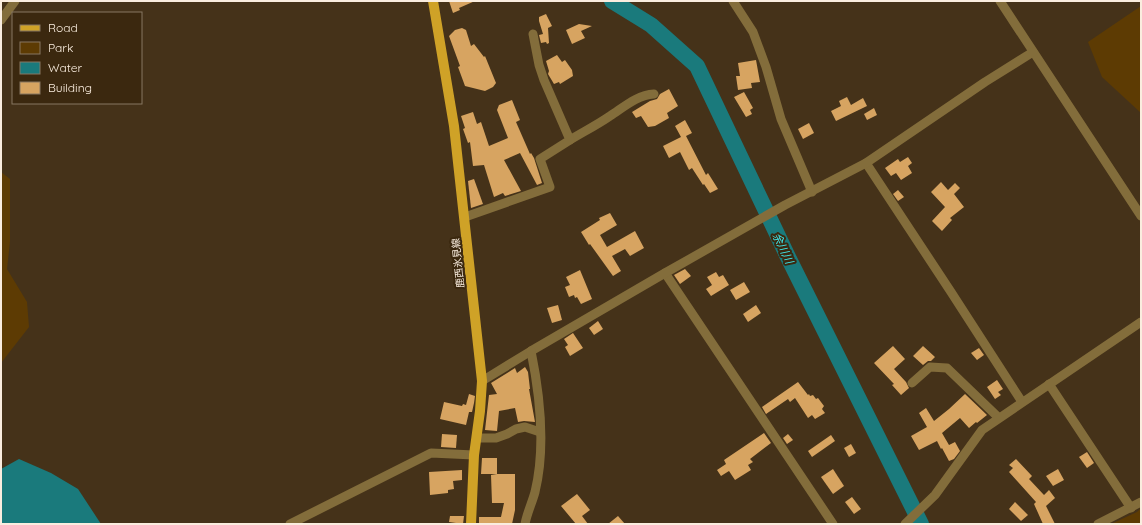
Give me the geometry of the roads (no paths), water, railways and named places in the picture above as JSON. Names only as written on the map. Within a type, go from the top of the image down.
[{"type":"main road","name":"鹿西氷見線","points":[[433,1],[454,126],[482,381],[480,411],[474,455],[471,524]]},
{"type":"street","points":[[1,20],[15,1]]},
{"type":"street","points":[[734,1],[754,32],[781,119],[812,192]]},
{"type":"street","points":[[1000,1],[1141,216]]},
{"type":"street","points":[[533,34],[539,65],[544,80],[570,140]]},
{"type":"street","points":[[482,381],[665,273],[786,205],[866,163],[979,86],[1033,52]]},
{"type":"street","points":[[465,217],[550,187],[540,159],[611,116],[635,99],[646,94],[654,94]]},
{"type":"street","points":[[866,163],[1022,402]]},
{"type":"street","points":[[665,273],[833,524]]},
{"type":"street","points":[[905,524],[935,495],[982,430],[1141,322]]},
{"type":"street","points":[[525,524],[535,491],[540,457],[537,382],[531,351]]},
{"type":"street","points":[[912,383],[930,368],[947,368],[999,418]]},
{"type":"street","points":[[1049,384],[1130,508]]},
{"type":"street","points":[[477,438],[496,438],[516,429],[525,428],[540,432]]},
{"type":"street","points":[[290,524],[431,453],[474,455]]},
{"type":"street","points":[[1098,524],[1141,502]]},
{"type":"water","points":[[19,459],[51,473],[78,489],[101,524],[1,524],[1,469]]},
{"type":"waterway","name":"余川川","points":[[612,1],[651,25],[697,66],[787,255],[921,524]]}]
